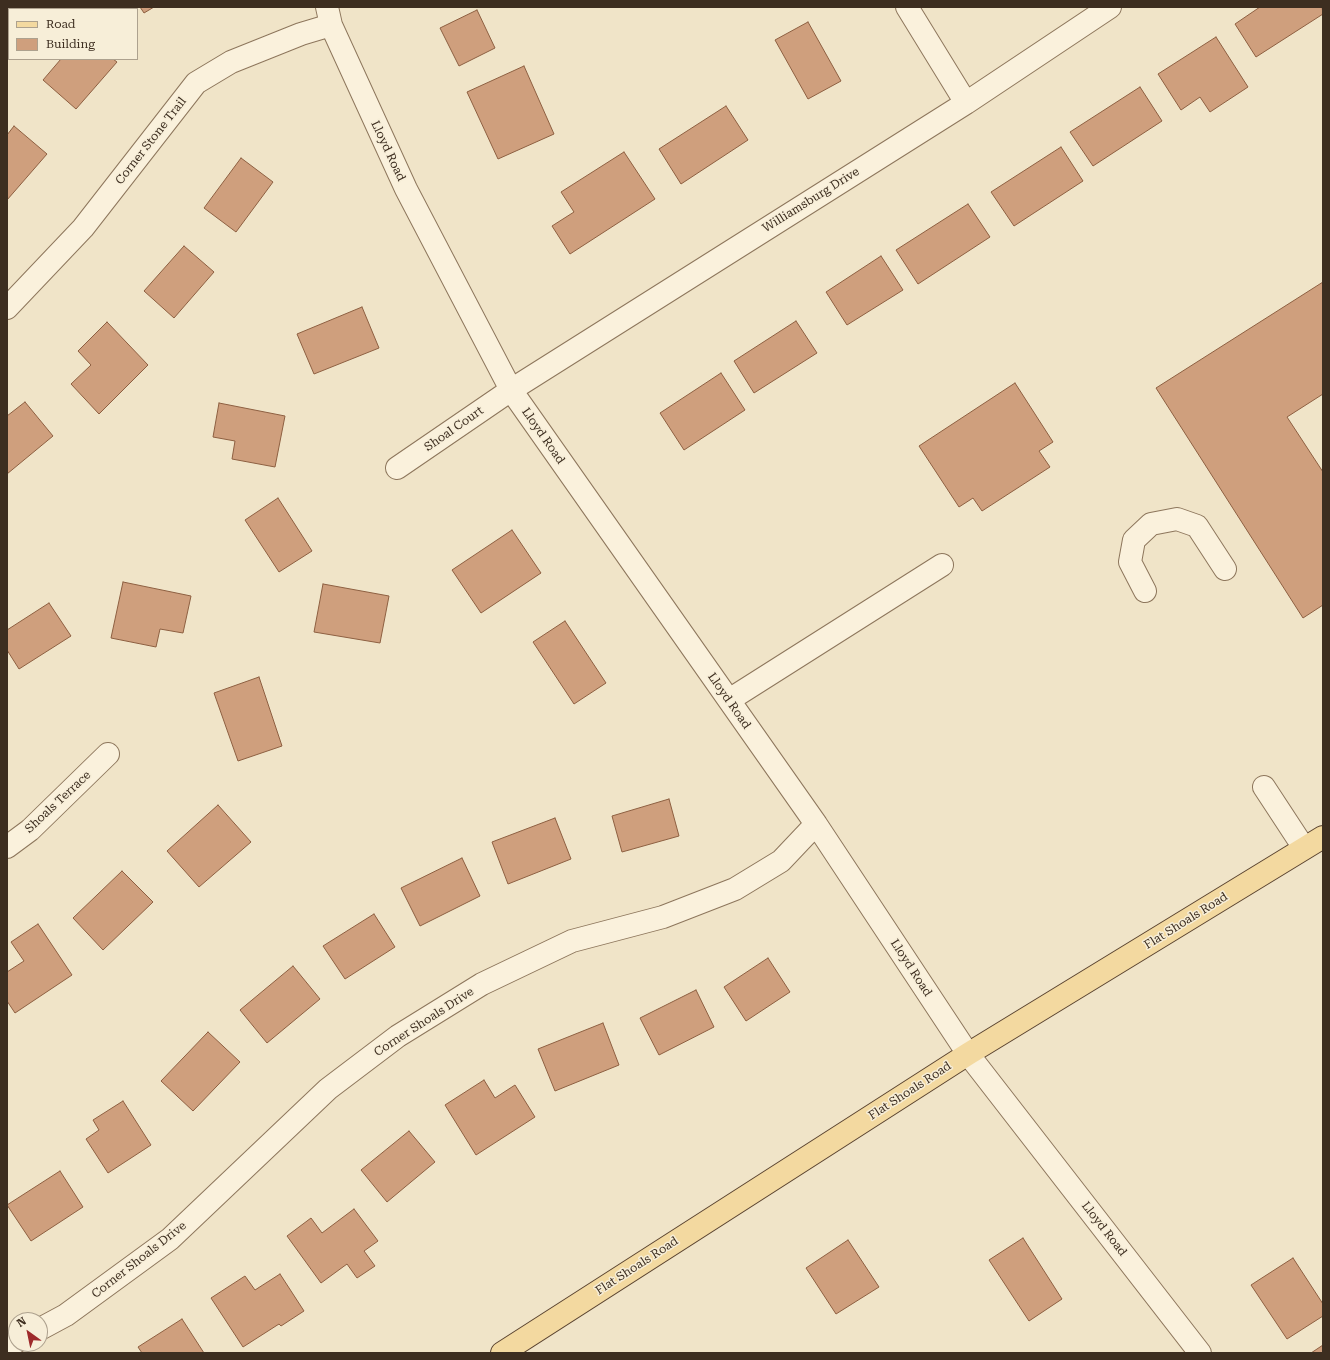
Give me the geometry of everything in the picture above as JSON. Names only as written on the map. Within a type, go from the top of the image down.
[{"type":"main road","name":"Flat Shoals Road","points":[[502,1353],[968,1054],[1323,836]]},
{"type":"street","points":[[907,7],[966,103]]},
{"type":"street","name":"Williamsburg Drive","points":[[511,390],[966,103],[1110,7]]},
{"type":"street","name":"Corner Stone Trail","points":[[7,308],[83,228],[196,83],[231,62],[301,34],[329,16]]},
{"type":"street","name":"Lloyd Road","points":[[329,16],[406,190],[511,390],[816,824],[968,1054],[1200,1353]]},
{"type":"street","name":"Shoal Court","points":[[397,468],[511,390]]},
{"type":"street","points":[[1145,591],[1130,562],[1134,540],[1151,524],[1177,519],[1197,526],[1225,569]]},
{"type":"street","points":[[729,700],[942,565]]},
{"type":"street","name":"Shoals Terrace","points":[[7,847],[30,830],[108,754]]},
{"type":"street","points":[[1264,787],[1304,848]]},
{"type":"street","name":"Corner Shoals Drive","points":[[48,1325],[66,1315],[170,1239],[328,1089],[398,1036],[482,984],[572,941],[663,917],[735,889],[781,860],[816,824]]},
{"type":"building","points":[[140,7],[154,7],[144,13]]},
{"type":"building","points":[[1260,7],[1322,7],[1323,14],[1256,57],[1235,24]]},
{"type":"building","points":[[477,10],[495,48],[459,66],[440,28]]},
{"type":"building","points":[[808,22],[841,81],[808,99],[775,40]]},
{"type":"building","points":[[1216,37],[1248,87],[1210,112],[1200,97],[1181,110],[1158,74]]},
{"type":"building","points":[[60,60],[114,60],[117,62],[76,109],[43,80]]},
{"type":"building","points":[[524,66],[554,134],[498,159],[467,92]]},
{"type":"building","points":[[1140,87],[1162,121],[1093,166],[1070,132]]},
{"type":"building","points":[[726,106],[748,140],[681,184],[659,149]]},
{"type":"building","points":[[14,126],[47,154],[7,200],[7,135]]},
{"type":"building","points":[[1061,147],[1083,181],[1014,226],[991,192]]},
{"type":"building","points":[[624,152],[655,199],[570,254],[552,226],[574,212],[561,192]]},
{"type":"building","points":[[241,158],[273,182],[236,232],[204,208]]},
{"type":"building","points":[[968,204],[990,237],[918,284],[896,250]]},
{"type":"building","points":[[184,246],[214,272],[174,318],[144,291]]},
{"type":"building","points":[[881,256],[903,290],[847,325],[826,292]]},
{"type":"building","points":[[1323,282],[1323,394],[1287,417],[1323,472],[1323,605],[1303,618],[1156,388]]},
{"type":"building","points":[[362,307],[379,348],[314,374],[297,334]]},
{"type":"building","points":[[796,321],[817,353],[754,393],[734,361]]},
{"type":"building","points":[[107,322],[148,365],[99,414],[71,384],[91,365],[78,351]]},
{"type":"building","points":[[721,373],[745,410],[684,450],[660,413]]},
{"type":"building","points":[[1015,383],[1053,442],[1039,451],[1050,467],[982,511],[973,498],[959,507],[919,446]]},
{"type":"building","points":[[25,402],[53,436],[7,474],[7,416]]},
{"type":"building","points":[[219,403],[285,416],[275,467],[232,459],[235,441],[213,437]]},
{"type":"building","points":[[278,498],[312,551],[279,572],[245,520]]},
{"type":"building","points":[[512,530],[541,573],[481,613],[452,570]]},
{"type":"building","points":[[123,582],[191,596],[183,633],[160,629],[156,647],[111,638]]},
{"type":"building","points":[[323,584],[389,596],[380,643],[314,632]]},
{"type":"building","points":[[49,603],[71,636],[19,669],[7,650],[7,630]]},
{"type":"building","points":[[565,621],[606,683],[574,704],[533,642]]},
{"type":"building","points":[[259,677],[282,746],[238,761],[214,693]]},
{"type":"building","points":[[669,799],[679,836],[622,852],[612,816]]},
{"type":"building","points":[[218,805],[251,842],[199,887],[167,851]]},
{"type":"building","points":[[555,818],[571,859],[508,884],[492,842]]},
{"type":"building","points":[[462,858],[480,896],[420,926],[401,888]]},
{"type":"building","points":[[122,871],[153,902],[103,950],[73,918]]},
{"type":"building","points":[[374,914],[395,947],[345,979],[323,946]]},
{"type":"building","points":[[38,924],[72,975],[15,1013],[7,1001],[7,972],[24,961],[11,942]]},
{"type":"building","points":[[768,958],[790,992],[746,1021],[724,987]]},
{"type":"building","points":[[293,966],[320,999],[267,1043],[240,1010]]},
{"type":"building","points":[[696,990],[714,1027],[659,1055],[640,1018]]},
{"type":"building","points":[[603,1023],[619,1065],[555,1091],[538,1049]]},
{"type":"building","points":[[208,1032],[240,1062],[193,1111],[161,1081]]},
{"type":"building","points":[[484,1080],[495,1098],[515,1085],[535,1117],[476,1155],[445,1105]]},
{"type":"building","points":[[123,1101],[151,1145],[108,1173],[86,1139],[99,1130],[93,1120]]},
{"type":"building","points":[[409,1131],[435,1162],[387,1202],[361,1170]]},
{"type":"building","points":[[60,1171],[83,1207],[31,1241],[7,1205]]},
{"type":"building","points":[[354,1209],[378,1241],[364,1251],[375,1266],[357,1278],[347,1264],[321,1283],[287,1236],[311,1218],[322,1233]]},
{"type":"building","points":[[1023,1238],[1062,1299],[1029,1321],[989,1260]]},
{"type":"building","points":[[848,1240],[879,1287],[836,1314],[806,1268]]},
{"type":"building","points":[[1293,1258],[1323,1304],[1323,1316],[1287,1339],[1251,1285]]},
{"type":"building","points":[[280,1274],[304,1311],[281,1326],[279,1324],[243,1347],[211,1298],[245,1276],[255,1290]]},
{"type":"building","points":[[182,1319],[204,1353],[142,1353],[138,1347]]},
{"type":"building","points":[[1323,1345],[1323,1353],[1311,1353]]}]
